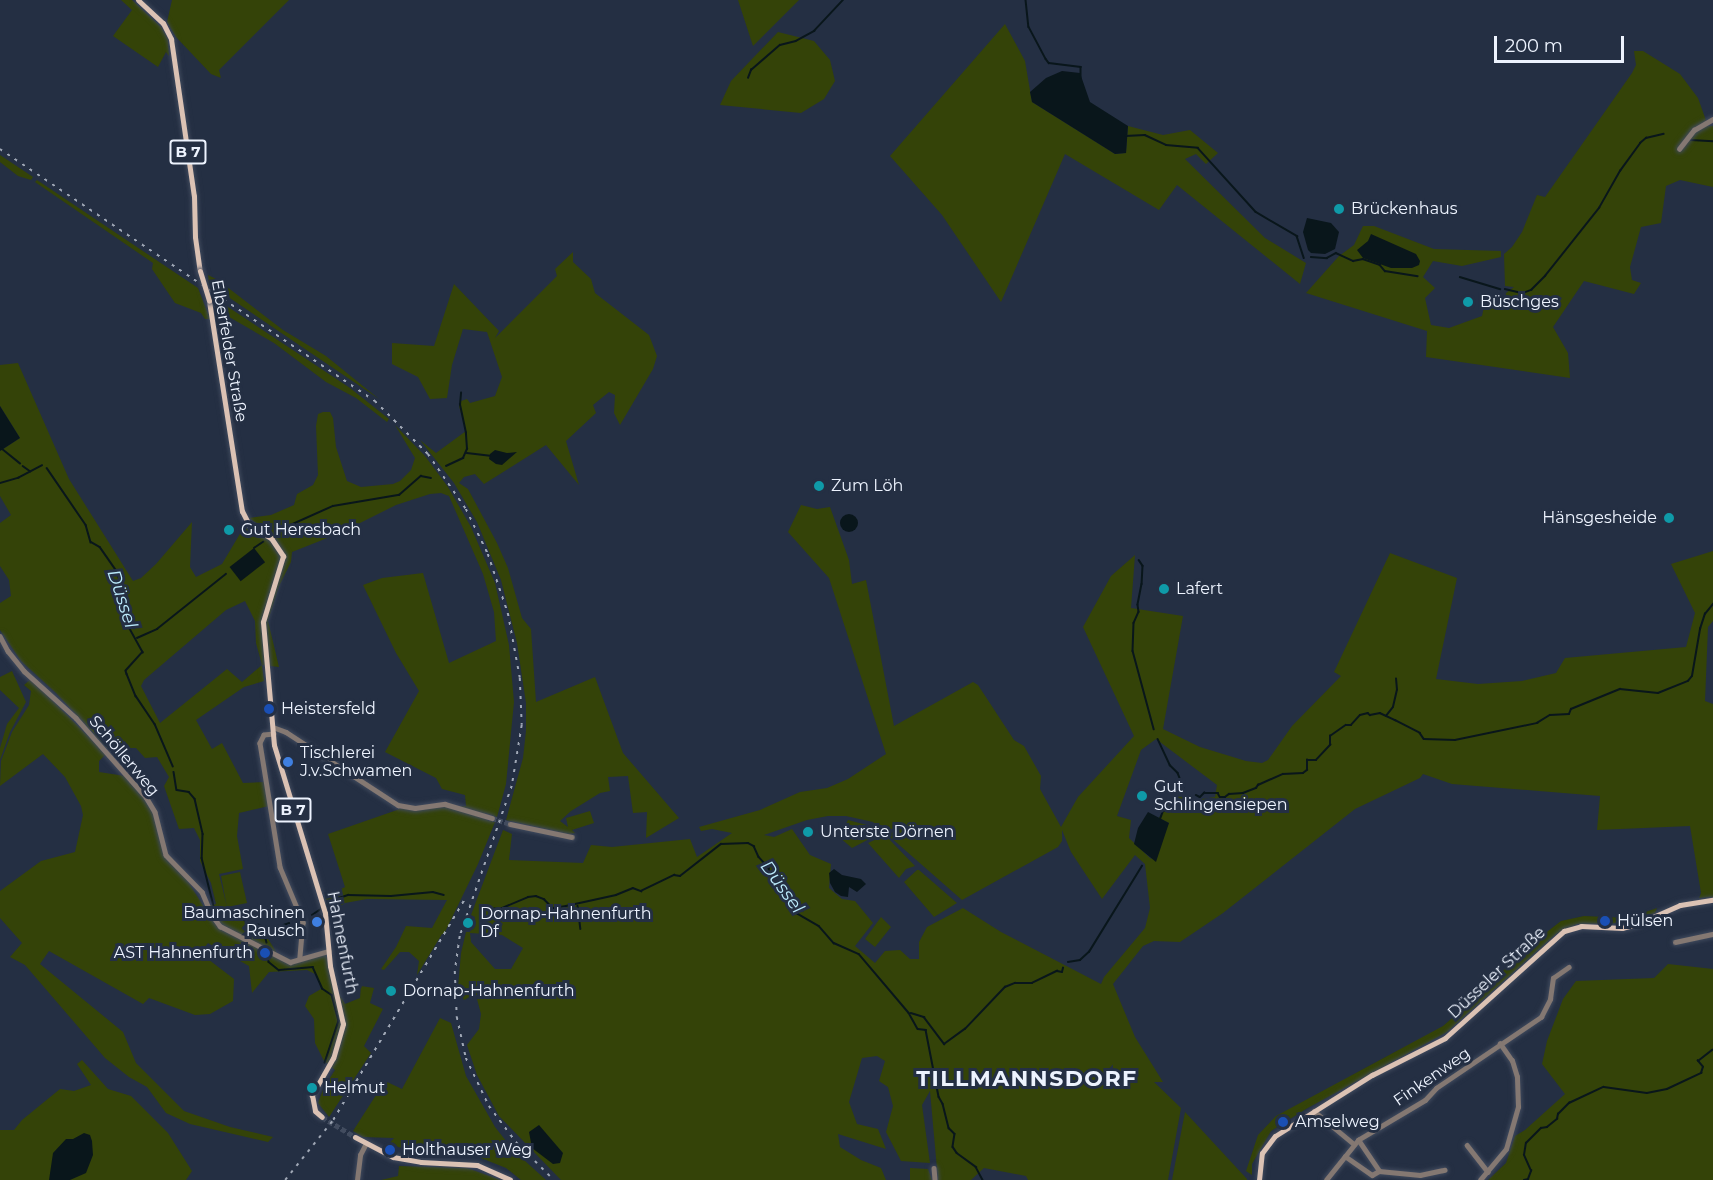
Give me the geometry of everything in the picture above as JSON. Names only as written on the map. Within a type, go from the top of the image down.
[{"type":"main road","name":"Elberfelder Straße","points":[[138,0],[163,22],[171,39],[194,196],[195,237],[200,270],[209,301],[242,511],[249,525],[272,538],[283,556],[283,563],[265,609],[263,635],[273,731]]},
{"type":"main road","name":"Hahnenfurth","points":[[273,731],[276,758],[325,913],[328,951],[344,1024],[333,1058],[312,1095],[315,1111],[322,1117]]},
{"type":"main road","name":"Düsseler Straße","points":[[1259,1180],[1260,1159],[1269,1143],[1314,1111],[1372,1075],[1445,1038],[1564,931],[1581,926],[1622,928],[1637,924],[1680,905],[1713,900]]},
{"type":"main road","points":[[355,1137],[393,1157],[415,1162],[477,1165],[510,1180]]},
{"type":"street","points":[[1679,149],[1694,130],[1713,119]]},
{"type":"street","name":"Schöllerweg","points":[[0,636],[8,651],[24,671],[76,718],[146,797],[154,812],[166,855],[202,892],[216,922],[290,962],[328,951]]},
{"type":"street","points":[[300,959],[303,922],[280,867],[260,742],[264,735],[273,731],[286,732],[398,805],[415,808],[445,804],[492,818]]},
{"type":"street","points":[[510,824],[572,837]]},
{"type":"street","points":[[1675,942],[1713,934]]},
{"type":"street","name":"Finkenweg","points":[[1326,1180],[1356,1142],[1425,1100],[1436,1089],[1541,1017],[1550,999],[1549,987],[1553,978],[1569,967]]},
{"type":"street","points":[[1480,1180],[1506,1149],[1518,1107],[1514,1069],[1500,1044]]},
{"type":"street","points":[[1314,1111],[1356,1142],[1379,1172]]},
{"type":"street","points":[[357,1180],[360,1155],[366,1143]]},
{"type":"street","points":[[1467,1145],[1488,1172]]},
{"type":"street","points":[[1345,1156],[1372,1175],[1379,1172],[1420,1175],[1444,1170]]},
{"type":"street","points":[[934,1168],[935,1180]]},
{"type":"green space","points":[[121,0],[132,0],[162,28],[168,39],[169,56],[166,52],[158,67],[113,36],[132,10]]},
{"type":"green space","points":[[172,0],[289,0],[219,70],[221,78],[211,74],[176,37],[167,22]]},
{"type":"green space","points":[[738,0],[799,0],[753,46]]},
{"type":"green space","points":[[1005,24],[1025,61],[1032,102],[1115,154],[1126,153],[1128,126],[1163,135],[1190,130],[1218,153],[1206,164],[1196,154],[1185,159],[1265,238],[1306,263],[1300,284],[1177,185],[1159,210],[1065,154],[1001,302],[942,215],[890,156]]},
{"type":"green space","points":[[778,32],[814,41],[830,60],[835,81],[824,99],[801,113],[720,105],[731,81]]},
{"type":"green space","points":[[1634,51],[1643,51],[1680,74],[1698,98],[1708,126],[1713,126],[1713,187],[1680,180],[1666,186],[1661,223],[1641,227],[1630,267],[1632,280],[1641,283],[1634,294],[1584,281],[1553,327],[1568,353],[1570,378],[1426,357],[1427,331],[1306,293],[1339,256],[1354,245],[1363,226],[1374,226],[1434,249],[1501,251],[1501,257],[1462,266],[1433,261],[1423,277],[1435,288],[1425,298],[1431,325],[1449,328],[1482,316],[1485,302],[1505,302],[1506,293],[1514,287],[1505,286],[1504,254],[1522,232],[1537,195],[1545,197],[1632,73],[1636,65]]},
{"type":"green space","points":[[0,155],[33,177],[31,180],[18,176],[0,162]]},
{"type":"green space","points":[[37,180],[198,288],[210,319],[205,319],[201,313],[175,303],[152,269],[153,263],[35,182]]},
{"type":"green space","points":[[573,252],[573,262],[591,279],[595,293],[649,335],[657,356],[653,369],[620,425],[614,413],[615,395],[609,392],[593,405],[596,413],[566,441],[579,485],[546,445],[484,484],[475,474],[464,477],[459,483],[468,489],[497,543],[508,568],[522,618],[531,629],[536,702],[595,677],[623,753],[679,818],[646,838],[647,812],[633,813],[628,776],[608,777],[610,791],[600,793],[571,811],[560,821],[568,827],[566,818],[590,811],[594,823],[572,830],[575,833],[569,834],[506,820],[523,758],[526,731],[526,703],[517,643],[501,580],[477,522],[454,483],[420,440],[436,453],[466,431],[459,406],[461,401],[467,399],[470,403],[495,396],[502,377],[487,332],[463,329],[452,365],[447,398],[430,399],[418,377],[392,364],[392,343],[434,346],[454,284],[499,331],[495,338],[557,276],[555,269]]},
{"type":"green space","points":[[208,275],[218,280],[283,330],[326,356],[379,399],[209,284]]},
{"type":"green space","points":[[213,297],[350,388],[389,419],[387,422],[356,398],[326,382],[274,343],[224,314],[221,316]]},
{"type":"green space","points":[[18,363],[69,479],[133,581],[141,578],[156,564],[192,522],[190,567],[196,577],[222,564],[244,527],[259,535],[264,528],[249,518],[271,515],[294,505],[297,494],[313,485],[318,475],[316,426],[318,414],[330,412],[333,418],[336,447],[347,481],[361,487],[393,484],[400,481],[411,470],[415,458],[395,425],[425,456],[448,487],[471,527],[495,583],[509,645],[514,702],[506,784],[497,817],[485,813],[487,820],[495,822],[478,864],[444,934],[417,975],[419,961],[409,952],[400,952],[384,970],[381,969],[396,947],[406,926],[432,928],[447,900],[367,899],[345,903],[330,913],[325,897],[345,887],[328,834],[400,809],[466,806],[465,795],[442,789],[436,778],[385,752],[419,691],[396,653],[363,585],[382,578],[423,573],[449,663],[496,641],[494,612],[483,574],[449,496],[441,493],[430,494],[396,505],[340,533],[292,552],[291,562],[279,586],[268,621],[279,667],[262,665],[264,681],[244,687],[196,720],[212,749],[222,743],[243,783],[264,782],[269,806],[239,813],[237,836],[243,869],[219,874],[228,912],[263,931],[277,953],[294,961],[327,953],[332,982],[345,1004],[360,998],[361,986],[374,988],[370,1003],[383,1009],[364,1046],[371,1053],[329,1117],[318,1103],[324,1087],[335,1070],[324,1061],[315,1043],[314,1019],[305,1006],[309,996],[321,989],[317,975],[307,970],[269,972],[252,993],[249,966],[208,943],[200,953],[234,979],[233,1001],[210,1014],[195,1015],[149,998],[143,1004],[49,951],[40,964],[123,1032],[136,1063],[184,1111],[230,1127],[273,1137],[268,1142],[190,1124],[166,1113],[147,1087],[129,1077],[105,1058],[25,965],[10,957],[22,943],[0,918],[0,891],[41,861],[75,852],[83,815],[81,806],[65,777],[43,754],[0,786],[1,761],[12,732],[29,705],[31,691],[24,685],[31,679],[106,754],[99,761],[99,772],[125,776],[147,801],[154,815],[165,856],[185,877],[204,907],[216,904],[211,883],[200,861],[200,840],[194,828],[179,829],[164,786],[169,777],[157,757],[145,758],[136,748],[113,748],[110,751],[56,693],[21,661],[0,630],[0,603],[11,596],[9,580],[0,566],[0,523],[11,515],[0,496],[0,451],[20,438],[0,406],[0,365]],"holes":[[[245,601],[255,621],[256,643],[262,665],[242,682],[227,669],[160,723],[141,686],[144,680],[226,610]]]},
{"type":"green space","points":[[801,505],[817,509],[830,507],[849,560],[852,584],[866,580],[894,726],[973,682],[978,685],[1014,740],[1024,746],[1041,776],[1040,789],[1061,827],[1078,797],[1134,736],[1083,627],[1111,576],[1135,555],[1131,608],[1183,616],[1163,729],[1200,747],[1246,761],[1262,763],[1268,760],[1292,726],[1341,676],[1334,672],[1390,553],[1457,578],[1436,679],[1478,684],[1522,681],[1556,673],[1565,658],[1686,647],[1695,613],[1671,564],[1713,551],[1713,621],[1708,627],[1705,701],[1713,704],[1713,897],[1699,898],[1701,893],[1690,826],[1597,830],[1600,796],[1452,784],[1423,774],[1420,778],[1355,809],[1223,913],[1180,942],[1154,941],[1143,946],[1113,984],[1135,1037],[1163,1082],[1154,1082],[1181,1108],[1168,1180],[1028,1180],[1026,1176],[984,1168],[971,1180],[938,1180],[930,1091],[922,1105],[930,1163],[901,1161],[886,1132],[893,1106],[888,1087],[879,1081],[885,1061],[877,1056],[862,1058],[849,1102],[857,1124],[878,1129],[886,1149],[838,1134],[840,1147],[861,1160],[881,1168],[886,1180],[561,1180],[499,1116],[477,1075],[467,1045],[479,1029],[481,1014],[477,999],[479,995],[473,995],[464,1000],[458,988],[461,953],[466,932],[470,932],[475,917],[471,915],[503,830],[512,834],[509,860],[583,863],[591,845],[612,847],[690,839],[697,857],[732,833],[712,829],[701,831],[699,827],[760,810],[800,792],[827,788],[848,779],[886,754],[829,578],[788,532]],"holes":[[[1156,739],[1217,785],[1215,797],[1202,799],[1173,796],[1159,818],[1169,823],[1151,859],[1129,838],[1131,820],[1117,816],[1141,750]],[[828,816],[846,816],[873,822],[962,900],[1058,847],[1062,841],[1062,830],[1071,852],[1102,899],[1135,855],[1145,864],[1150,908],[1145,928],[1104,977],[1101,984],[1001,932],[963,908],[927,927],[919,942],[919,959],[910,959],[900,950],[885,951],[875,963],[855,946],[873,923],[855,901],[842,899],[829,888],[831,864],[810,855],[792,829],[774,837],[764,835],[807,820]],[[470,933],[502,935],[523,948],[511,969],[495,969],[471,942]]]},
{"type":"green space","points":[[12,671],[26,702],[10,732],[0,760],[0,748],[7,724],[19,708],[0,690],[0,677]]},
{"type":"green space","points":[[848,820],[874,827],[873,831],[877,835],[852,848],[839,837]]},
{"type":"green space","points":[[886,836],[915,866],[906,869],[899,878],[868,843]]},
{"type":"green space","points":[[917,870],[957,903],[934,917],[904,882]]},
{"type":"green space","points":[[240,872],[247,903],[227,907],[221,876]]},
{"type":"green space","points":[[1657,908],[1655,913],[1629,923],[1577,924],[1556,934],[1447,1032],[1306,1109],[1271,1131],[1252,1164],[1252,1175],[1246,1171],[1258,1135],[1276,1116],[1443,1026],[1480,994],[1525,949],[1561,921],[1584,916],[1628,918]]},
{"type":"green space","points":[[881,917],[891,927],[875,947],[865,939]]},
{"type":"green space","points":[[1668,964],[1713,969],[1713,1180],[1488,1180],[1506,1163],[1515,1136],[1525,1130],[1565,1094],[1542,1064],[1547,1041],[1563,999],[1576,981],[1654,978]]},
{"type":"green space","points":[[440,1018],[451,1023],[466,1076],[495,1127],[514,1151],[546,1180],[521,1180],[506,1168],[471,1154],[411,1151],[389,1144],[394,1138],[363,1137],[353,1131],[385,1081],[402,1089]]},
{"type":"green space","points":[[82,1060],[108,1089],[131,1096],[168,1133],[192,1171],[186,1180],[0,1180],[0,1130],[14,1130],[22,1120],[60,1089],[74,1091],[91,1085],[77,1064]]},
{"type":"green space","points":[[1185,1112],[1247,1179],[1247,1180],[1172,1180]]},
{"type":"green space","points":[[399,1166],[467,1168],[501,1180],[381,1180],[398,1176]]},
{"type":"green space","points":[[910,1168],[928,1169],[932,1180],[910,1180]]},
{"type":"shaded area","points":[[1062,71],[1080,73],[1090,102],[1128,126],[1126,153],[1115,154],[1032,102],[1030,92],[1046,78]]},
{"type":"shaded area","points":[[1307,218],[1331,223],[1339,232],[1335,249],[1325,254],[1311,253],[1308,250],[1303,232]]},
{"type":"shaded area","points":[[1371,234],[1416,254],[1420,261],[1419,265],[1412,268],[1391,268],[1363,258],[1357,250],[1368,241]]},
{"type":"shaded area","points":[[0,406],[20,438],[0,451]]},
{"type":"shaded area","points":[[495,450],[507,453],[517,452],[502,465],[489,459],[490,454]]},
{"type":"shaded area","points":[[849,514],[855,517],[858,523],[855,529],[849,532],[843,529],[840,523],[843,517]]},
{"type":"shaded area","points":[[254,548],[265,562],[241,581],[230,567]]},
{"type":"shaded area","points":[[1148,812],[1169,823],[1156,862],[1134,844],[1138,828]]},
{"type":"shaded area","points":[[834,869],[842,875],[861,879],[866,884],[857,892],[849,887],[848,897],[841,896],[835,892],[830,883],[829,873]]},
{"type":"shaded area","points":[[539,1125],[563,1153],[560,1163],[553,1164],[532,1148],[529,1132]]},
{"type":"shaded area","points":[[84,1133],[90,1135],[93,1155],[86,1173],[70,1180],[49,1180],[53,1153],[66,1139],[73,1139]]},
{"type":"waterway","points":[[748,78],[751,70],[780,45],[796,41],[814,31],[843,0]]},
{"type":"waterway","points":[[1026,0],[1029,27],[1046,59],[1049,63],[1081,67],[1081,78]]},
{"type":"waterway","points":[[1505,289],[1523,293],[1531,290],[1545,276],[1599,208],[1620,171],[1640,143],[1646,138],[1664,134]]},
{"type":"waterway","points":[[1125,136],[1145,135],[1166,145],[1198,148],[1256,212],[1297,236],[1304,258]]},
{"type":"waterway","points":[[1691,140],[1713,141]]},
{"type":"waterway","points":[[1311,257],[1327,258],[1336,253],[1353,261],[1363,259],[1380,265],[1385,271],[1418,276]]},
{"type":"waterway","points":[[1460,277],[1500,289]]},
{"type":"waterway","points":[[446,466],[463,458],[467,449],[460,405],[461,393]]},
{"type":"waterway","points":[[0,447],[20,463]]},
{"type":"waterway","points":[[467,453],[490,456]]},
{"type":"waterway","name":"Düssel","points":[[0,483],[18,478],[42,465]]},
{"type":"waterway","points":[[23,466],[30,471]]},
{"type":"waterway","name":"Düssel","points":[[47,468],[86,525],[91,542],[100,547],[117,571],[125,596],[129,627],[143,652],[126,671],[136,696],[155,724],[173,766]]},
{"type":"waterway","points":[[277,531],[333,506],[399,495],[421,476],[431,478]]},
{"type":"waterway","points":[[254,548],[263,542]]},
{"type":"waterway","points":[[1139,560],[1143,566],[1142,584],[1139,612],[1134,623],[1133,651],[1154,729]]},
{"type":"waterway","points":[[137,638],[157,629],[226,574]]},
{"type":"waterway","points":[[1196,795],[1200,797],[1204,793],[1218,793],[1220,797],[1225,797],[1256,788],[1283,774],[1303,773],[1307,770],[1307,760],[1316,760],[1330,745],[1330,736],[1346,725],[1351,725],[1360,715],[1368,713],[1370,715],[1380,713],[1420,733],[1424,739],[1455,740],[1537,723],[1550,715],[1569,714],[1571,709],[1620,689],[1658,693],[1688,681],[1692,676],[1700,629],[1705,614],[1713,604]]},
{"type":"waterway","points":[[1386,716],[1393,707],[1397,690],[1396,679]]},
{"type":"waterway","points":[[1158,739],[1170,765],[1178,773],[1184,789]]},
{"type":"waterway","name":"Düssel","points":[[174,772],[177,790],[189,792],[195,799],[203,834],[202,858],[214,907],[226,914],[272,929],[289,923]]},
{"type":"waterway","points":[[1160,819],[1163,811],[1169,810],[1176,799]]},
{"type":"waterway","name":"Düssel","points":[[487,908],[500,909],[536,896],[544,899],[553,908],[616,895],[633,888],[641,891],[674,875],[680,876],[721,844],[748,843],[754,846],[759,857],[769,868],[770,875],[777,880],[779,888],[798,908],[798,914],[819,926],[834,943],[859,954],[909,1013],[918,1029],[926,1030],[939,1097],[949,1128],[955,1134],[953,1147],[957,1153],[976,1167],[983,1180]]},
{"type":"waterway","points":[[1068,962],[1080,960],[1089,952],[1142,866]]},
{"type":"waterway","name":"Düssel","points":[[312,915],[336,899],[348,895],[391,896],[433,892],[444,895]]},
{"type":"waterway","points":[[578,906],[581,929]]},
{"type":"waterway","points":[[263,927],[267,943]]},
{"type":"waterway","points":[[267,954],[269,962],[279,970],[313,967],[323,989],[332,995],[339,1021],[325,1063]]},
{"type":"waterway","points":[[911,1013],[924,1017],[944,1044],[965,1029],[1005,987],[1015,983],[1032,983],[1057,971],[1062,972],[1063,968]]},
{"type":"waterway","points":[[1524,1180],[1528,1179],[1531,1171],[1524,1155],[1526,1143],[1541,1128],[1547,1127],[1557,1119],[1558,1114],[1569,1103],[1604,1087],[1647,1093],[1667,1089],[1701,1073],[1703,1067],[1698,1061],[1712,1050]]},
{"type":"tunnel","points":[[492,818],[510,824]]},
{"type":"tunnel","points":[[322,1117],[355,1137]]},
{"type":"railway","points":[[0,149],[375,401],[428,454],[466,509],[488,554],[508,613],[520,678],[522,725],[512,786],[460,936],[455,971],[457,1017],[466,1058],[489,1106],[516,1142],[554,1180]]},
{"type":"railway","points":[[285,1180],[333,1120],[465,899]]},
{"type":"place","name":"Brückenhaus","points":[[1339,209]]},
{"type":"place","name":"Büschges","points":[[1468,302]]},
{"type":"place","name":"Zum Löh","points":[[819,486]]},
{"type":"place","name":"Hänsgesheide","points":[[1669,518]]},
{"type":"place","name":"Gut Heresbach","points":[[229,530]]},
{"type":"place","name":"Lafert","points":[[1164,589]]},
{"type":"place","name":"Heistersfeld","points":[[269,709]]},
{"type":"place","name":"Tischlerei J.v.Schwamen","points":[[288,762]]},
{"type":"place","name":"Gut Schlingensiepen","points":[[1142,796]]},
{"type":"place","name":"Unterste Dörnen","points":[[808,832]]},
{"type":"place","name":"Hülsen","points":[[1605,921]]},
{"type":"place","name":"Baumaschinen Rausch","points":[[317,922]]},
{"type":"place","name":"Dornap-Hahnenfurth Df","points":[[468,923]]},
{"type":"place","name":"AST Hahnenfurth","points":[[265,953]]},
{"type":"place","name":"Dornap-Hahnenfurth","points":[[391,991]]},
{"type":"place","name":"Helmut","points":[[312,1088]]},
{"type":"place","name":"Amselweg","points":[[1283,1122]]},
{"type":"place","name":"Holthauser Weg","points":[[390,1150]]},
{"type":"district","name":"TILLMANNSDORF","points":[[1027,1079]]}]
